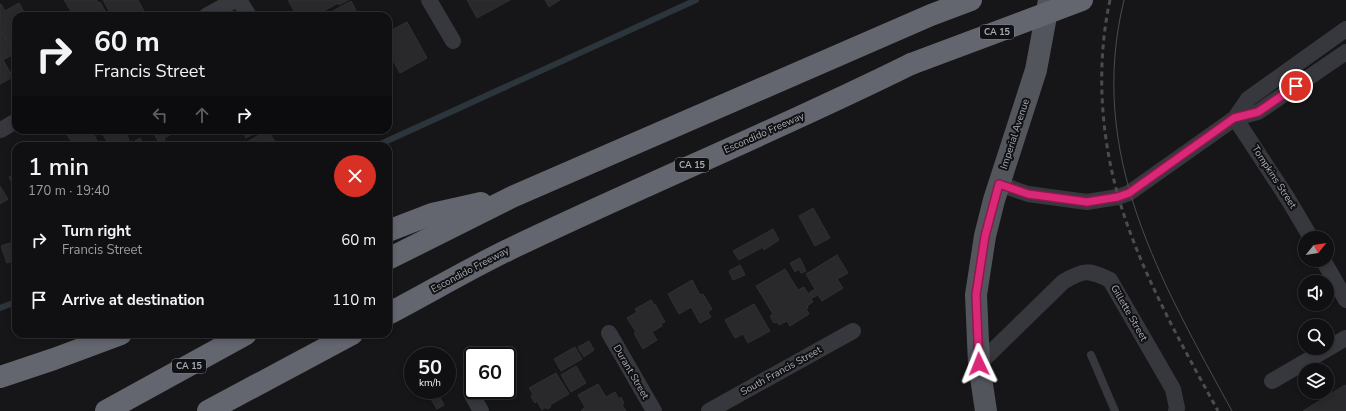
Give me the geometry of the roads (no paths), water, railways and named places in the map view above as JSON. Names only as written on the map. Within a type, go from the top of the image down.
[{"type":"highway","points":[[392,257],[512,197],[931,15],[971,0]]},
{"type":"highway","name":"Escondido Freeway","points":[[392,312],[507,251],[676,172],[829,104],[911,64],[1082,0]]},
{"type":"highway","points":[[392,229],[432,214],[512,197]]},
{"type":"highway","points":[[0,377],[54,360],[111,338]]},
{"type":"highway","name":"CA 15","points":[[106,411],[239,338]]},
{"type":"highway","points":[[208,411],[344,338]]},
{"type":"highway","points":[[242,411],[258,384]]},
{"type":"main road","name":"Imperial Avenue","points":[[986,411],[979,364],[976,295],[985,236],[999,184],[1036,70],[1049,0]]},
{"type":"street","points":[[213,12],[235,0]]},
{"type":"street","points":[[240,0],[247,12]]},
{"type":"street","points":[[428,0],[453,41]]},
{"type":"street","points":[[999,184],[1028,194],[1087,202],[1118,197],[1129,193],[1234,118],[1248,99],[1346,29]]},
{"type":"street","points":[[1234,118],[1258,112],[1346,52]]},
{"type":"street","name":"Tompkins Street","points":[[1234,118],[1288,199],[1307,231]]},
{"type":"street","points":[[1,130],[12,123]]},
{"type":"street","points":[[1327,267],[1346,300]]},
{"type":"street","name":"Gillette Street","points":[[979,364],[1063,282],[1078,273],[1094,272],[1110,280],[1173,389],[1177,408],[1176,411]]},
{"type":"street","name":"South Francis Street","points":[[709,411],[853,331]]},
{"type":"street","name":"Durant Street","points":[[608,333],[654,411]]},
{"type":"street","points":[[1272,381],[1346,338]]},
{"type":"street","points":[[474,399],[481,411]]},
{"type":"lane","points":[[1091,356],[1115,411]]},
{"type":"waterway","points":[[385,142],[696,0]]},
{"type":"waterway","points":[[0,308],[12,304]]},
{"type":"tram line","points":[[1124,0],[1115,57],[1115,111],[1123,164],[1137,215],[1157,265],[1180,314],[1232,411]]},
{"type":"railway","points":[[1110,0],[1105,26],[1102,80],[1105,134],[1116,186],[1132,238],[1154,289],[1218,411]]}]
